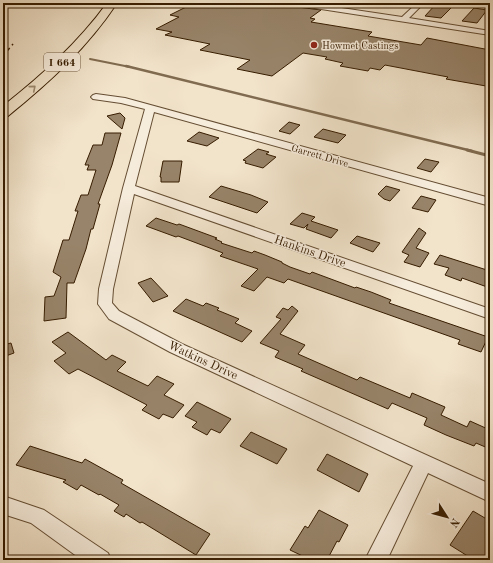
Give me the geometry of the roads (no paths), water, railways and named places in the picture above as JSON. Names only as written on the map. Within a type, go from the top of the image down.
[{"type":"highway","name":"I 664","points":[[3,113],[35,87],[76,48],[98,23],[112,3]]},
{"type":"street","points":[[295,3],[490,33]]},
{"type":"street","points":[[403,20],[421,3]]},
{"type":"street","name":"Garrett Drive","points":[[96,97],[117,99],[490,202]]},
{"type":"street","name":"Watkins Drive","points":[[150,108],[129,188],[106,289],[105,304],[114,315],[176,348],[490,493]]},
{"type":"street","name":"Hankins Drive","points":[[129,188],[490,314]]},
{"type":"street","points":[[376,560],[424,462]]},
{"type":"street","points":[[3,505],[37,516],[100,560]]},
{"type":"waterway","points":[[90,59],[130,67]]},
{"type":"waterway","points":[[126,66],[472,151]]},
{"type":"waterway","points":[[467,150],[490,156]]},
{"type":"railway","points":[[3,56],[13,44]]},
{"type":"place","name":"Howmet Castings","points":[[314,45]]}]
